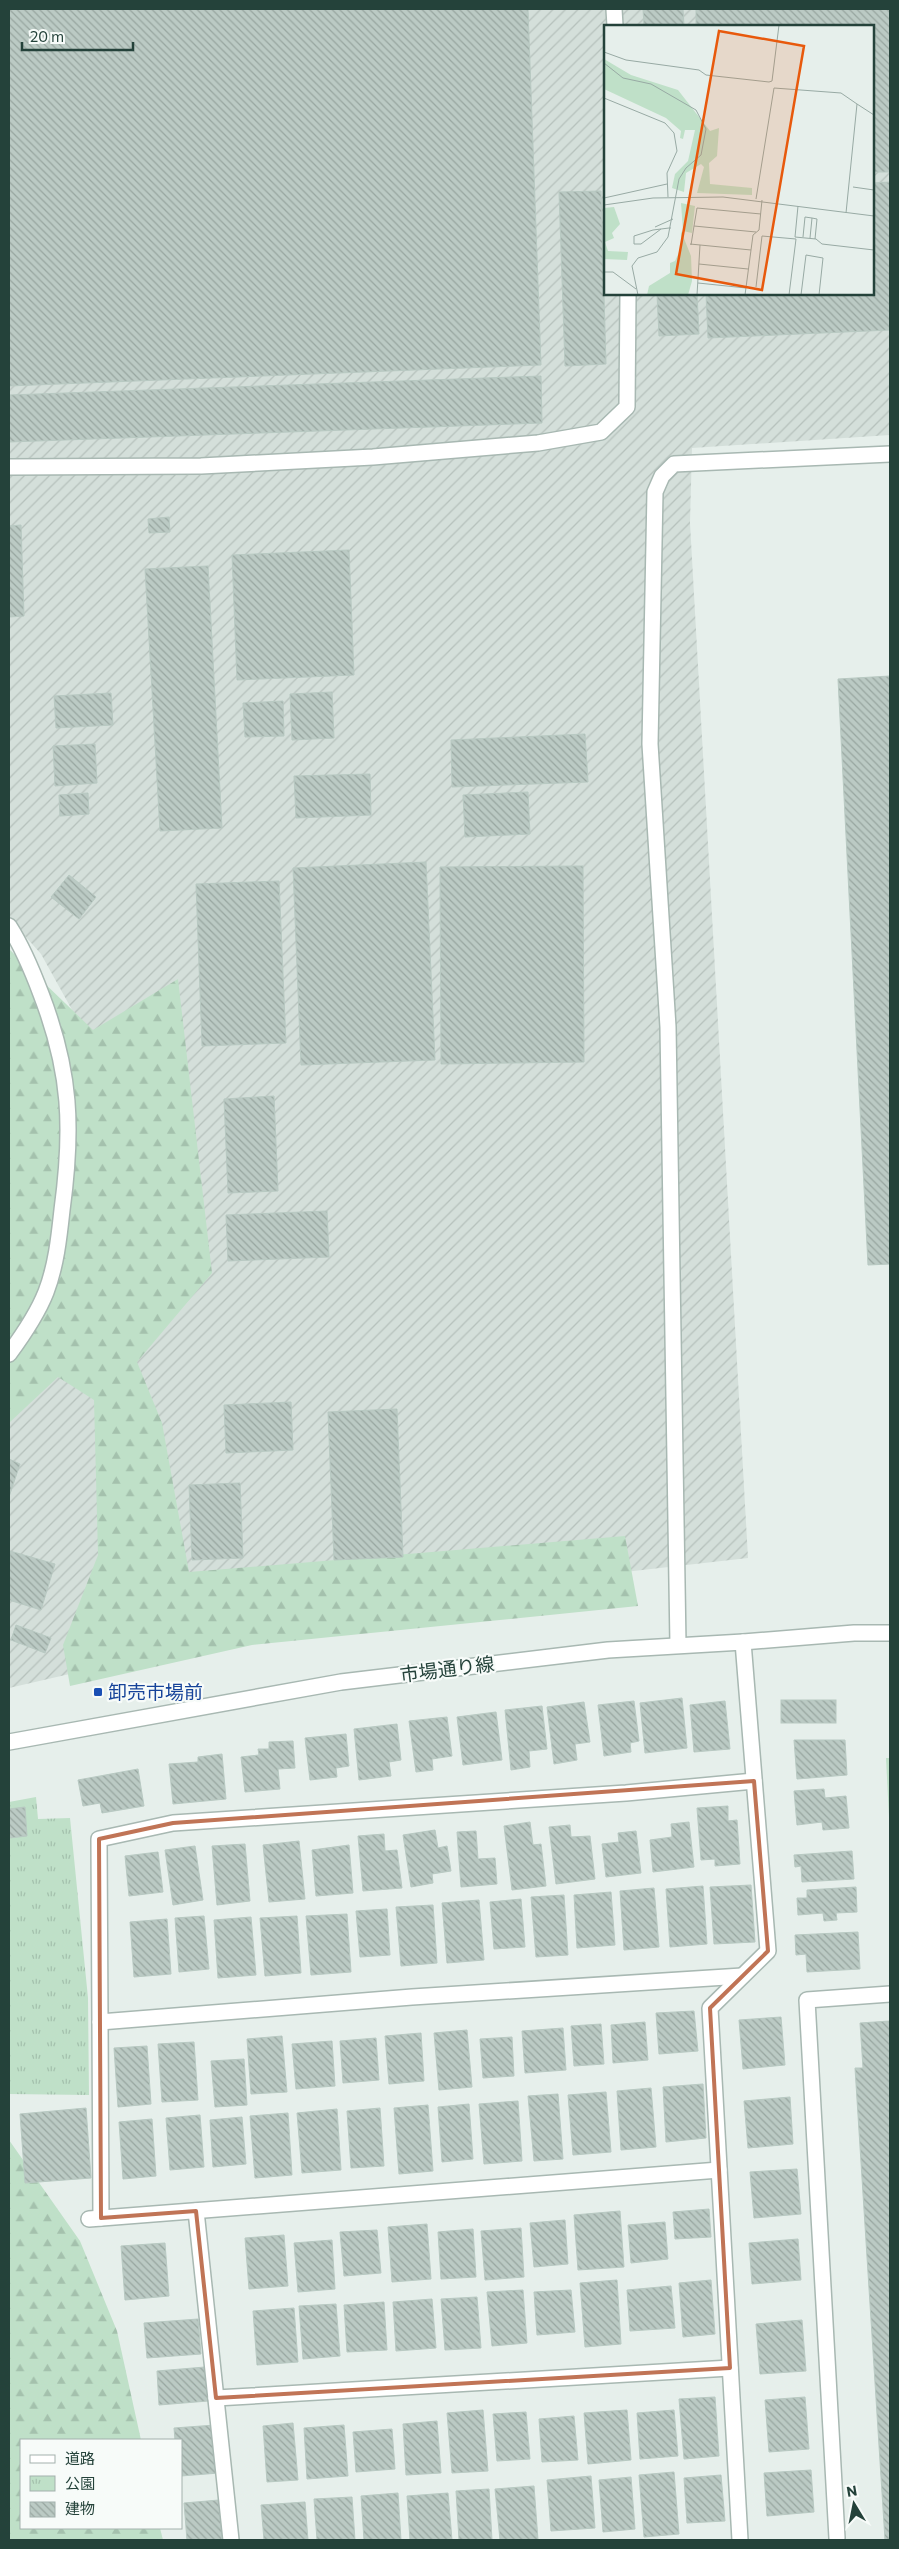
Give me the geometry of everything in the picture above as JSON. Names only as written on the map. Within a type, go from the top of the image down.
[{"type":"street","points":[[614,9],[615,25]]},
{"type":"street","points":[[9,467],[201,466],[373,458],[538,444],[601,432],[627,407],[628,295]]},
{"type":"street","points":[[678,1644],[668,1027],[650,744],[655,492],[662,476],[674,464],[890,454]]},
{"type":"street","points":[[9,926],[24,949],[51,1021],[62,1057],[67,1088],[68,1162],[58,1248],[46,1292],[28,1327],[9,1354]]},
{"type":"street","name":"市場通り線","points":[[9,1742],[341,1682],[608,1650],[854,1633],[890,1633]]},
{"type":"street","points":[[740,2540],[710,2008],[768,1951],[744,1642]]},
{"type":"street","points":[[719,2170],[95,2219],[100,2022],[99,1839],[173,1823],[616,1794],[754,1781]]},
{"type":"street","points":[[100,2022],[412,1997],[742,1976]]},
{"type":"street","points":[[837,2538],[806,2000],[890,1994]]},
{"type":"street","points":[[196,2211],[231,2540]]},
{"type":"street","points":[[216,2398],[730,2368]]},
{"type":"highlighted area","points":[[754,1781],[768,1951],[710,2008],[730,2368],[216,2398],[196,2211],[101,2218],[99,1839],[173,1823]]},
{"type":"shaded area","points":[[9,9],[890,9],[890,435],[692,448],[690,523],[748,1558],[404,1597],[9,1688],[9,1396],[102,1064],[41,954],[9,918]]},
{"type":"green space","points":[[9,949],[93,1030],[178,979],[212,1273],[137,1362],[162,1423],[189,1572],[625,1536],[638,1606],[252,1645],[70,1686],[63,1645],[98,1555],[94,1400],[58,1377],[9,1423]]},
{"type":"green space","points":[[886,1758],[890,1758],[890,1836]]},
{"type":"green space","points":[[36,1797],[38,1819],[70,1818],[88,1998],[89,2095],[9,2094],[9,1802]]},
{"type":"green space","points":[[9,2140],[80,2241],[117,2331],[141,2439],[20,2439],[20,2529],[160,2529],[163,2540],[9,2540]]},
{"type":"building","points":[[9,9],[528,9],[541,365],[9,386]]},
{"type":"building","points":[[643,9],[683,9],[684,25],[644,25]]},
{"type":"building","points":[[696,9],[890,9],[890,172],[874,172],[874,25],[696,25]]},
{"type":"building","points":[[890,182],[890,330],[708,338],[706,295],[874,295],[874,183]]},
{"type":"building","points":[[601,191],[606,364],[565,366],[559,192]]},
{"type":"building","points":[[657,295],[697,295],[699,334],[659,336]]},
{"type":"building","points":[[541,376],[542,423],[9,442],[9,395]]},
{"type":"building","points":[[169,517],[170,532],[149,533],[148,519]]},
{"type":"building","points":[[21,525],[24,616],[9,617],[9,526]]},
{"type":"building","points":[[349,550],[354,675],[237,680],[232,555]]},
{"type":"building","points":[[208,566],[222,828],[160,831],[145,569]]},
{"type":"building","points":[[890,676],[890,1264],[868,1265],[838,679]]},
{"type":"building","points":[[332,692],[334,738],[292,740],[290,694]]},
{"type":"building","points":[[111,693],[113,725],[56,728],[54,696]]},
{"type":"building","points":[[283,701],[284,736],[245,737],[243,703]]},
{"type":"building","points":[[585,734],[588,782],[452,787],[451,740]]},
{"type":"building","points":[[95,744],[97,783],[55,786],[53,746]]},
{"type":"building","points":[[370,774],[371,815],[296,818],[294,776]]},
{"type":"building","points":[[528,792],[530,834],[465,837],[463,795]]},
{"type":"building","points":[[88,793],[89,814],[60,816],[59,795]]},
{"type":"building","points":[[426,862],[435,1060],[301,1065],[293,868]]},
{"type":"building","points":[[583,866],[584,1062],[441,1064],[440,867]]},
{"type":"building","points":[[69,875],[96,897],[79,919],[51,897]]},
{"type":"building","points":[[279,881],[286,1043],[202,1046],[196,884]]},
{"type":"building","points":[[274,1096],[278,1191],[228,1193],[224,1099]]},
{"type":"building","points":[[327,1211],[329,1257],[228,1261],[226,1215]]},
{"type":"building","points":[[291,1402],[293,1450],[226,1453],[224,1405]]},
{"type":"building","points":[[397,1409],[403,1557],[334,1560],[328,1412]]},
{"type":"building","points":[[9,1459],[20,1464],[9,1497]]},
{"type":"building","points":[[240,1483],[243,1558],[192,1560],[189,1485]]},
{"type":"building","points":[[10,1551],[55,1564],[41,1610],[9,1600]]},
{"type":"building","points":[[16,1625],[51,1638],[45,1653],[11,1640]]},
{"type":"building","points":[[682,1698],[687,1748],[645,1753],[640,1703]]},
{"type":"building","points":[[781,1700],[836,1700],[836,1723],[781,1723]]},
{"type":"building","points":[[634,1701],[639,1741],[630,1743],[631,1752],[604,1756],[598,1705]]},
{"type":"building","points":[[725,1701],[730,1749],[694,1752],[690,1705]]},
{"type":"building","points":[[584,1702],[590,1742],[575,1744],[577,1760],[554,1764],[547,1707]]},
{"type":"building","points":[[542,1706],[547,1749],[529,1751],[530,1767],[511,1770],[505,1710]]},
{"type":"building","points":[[496,1712],[502,1760],[463,1765],[457,1717]]},
{"type":"building","points":[[447,1717],[452,1756],[432,1759],[433,1770],[416,1772],[409,1721]]},
{"type":"building","points":[[397,1724],[401,1760],[389,1762],[391,1776],[359,1780],[354,1729]]},
{"type":"building","points":[[346,1734],[349,1766],[336,1768],[337,1777],[310,1780],[305,1738]]},
{"type":"building","points":[[794,1740],[845,1740],[847,1775],[797,1779]]},
{"type":"building","points":[[293,1741],[295,1768],[278,1769],[280,1789],[245,1792],[241,1757],[259,1755],[258,1749],[269,1749],[269,1742]]},
{"type":"building","points":[[222,1754],[226,1799],[173,1804],[169,1764],[198,1762],[198,1757]]},
{"type":"building","points":[[138,1769],[144,1806],[102,1813],[100,1803],[83,1806],[78,1780]]},
{"type":"building","points":[[824,1789],[825,1798],[846,1796],[849,1828],[823,1830],[822,1822],[797,1825],[794,1791]]},
{"type":"building","points":[[728,1806],[728,1821],[737,1820],[740,1864],[715,1866],[715,1859],[701,1860],[697,1808]]},
{"type":"building","points":[[25,1807],[27,1836],[9,1838],[9,1809]]},
{"type":"building","points":[[530,1822],[533,1845],[541,1844],[546,1886],[512,1890],[504,1826]]},
{"type":"building","points":[[689,1822],[694,1867],[653,1872],[650,1840],[672,1837],[671,1824]]},
{"type":"building","points":[[570,1825],[571,1837],[590,1836],[595,1879],[556,1884],[549,1827]]},
{"type":"building","points":[[435,1830],[438,1848],[447,1846],[451,1871],[432,1874],[433,1883],[411,1887],[403,1835]]},
{"type":"building","points":[[476,1831],[478,1859],[495,1858],[497,1884],[461,1887],[457,1832]]},
{"type":"building","points":[[636,1831],[641,1873],[606,1877],[602,1844],[619,1842],[618,1833]]},
{"type":"building","points":[[384,1834],[385,1851],[397,1850],[402,1888],[363,1891],[358,1836]]},
{"type":"building","points":[[299,1841],[305,1899],[269,1902],[263,1845]]},
{"type":"building","points":[[245,1844],[250,1901],[217,1905],[212,1846]]},
{"type":"building","points":[[349,1845],[353,1893],[316,1896],[312,1850]]},
{"type":"building","points":[[195,1846],[203,1900],[173,1905],[165,1850]]},
{"type":"building","points":[[852,1851],[854,1879],[802,1882],[801,1866],[795,1867],[794,1855]]},
{"type":"building","points":[[158,1852],[163,1892],[129,1896],[125,1856]]},
{"type":"building","points":[[751,1885],[755,1942],[714,1944],[710,1887]]},
{"type":"building","points":[[703,1886],[707,1944],[670,1947],[666,1889]]},
{"type":"building","points":[[856,1887],[857,1912],[836,1913],[837,1920],[824,1921],[823,1913],[798,1915],[797,1898],[807,1898],[807,1890]]},
{"type":"building","points":[[654,1888],[659,1947],[624,1950],[620,1891]]},
{"type":"building","points":[[611,1892],[615,1945],[577,1948],[574,1895]]},
{"type":"building","points":[[564,1895],[568,1955],[536,1957],[531,1897]]},
{"type":"building","points":[[521,1899],[525,1947],[494,1949],[490,1902]]},
{"type":"building","points":[[479,1900],[484,1960],[447,1963],[442,1903]]},
{"type":"building","points":[[433,1905],[437,1963],[401,1966],[396,1907]]},
{"type":"building","points":[[387,1909],[390,1955],[360,1957],[356,1911]]},
{"type":"building","points":[[347,1914],[351,1972],[311,1975],[306,1916]]},
{"type":"building","points":[[204,1916],[209,1969],[179,1972],[175,1918]]},
{"type":"building","points":[[297,1916],[301,1973],[265,1976],[260,1918]]},
{"type":"building","points":[[251,1917],[256,1975],[218,1978],[214,1920]]},
{"type":"building","points":[[167,1919],[171,1974],[134,1977],[130,1922]]},
{"type":"building","points":[[858,1932],[860,1969],[807,1972],[806,1954],[796,1955],[795,1935]]},
{"type":"building","points":[[694,2011],[698,2051],[659,2054],[656,2013]]},
{"type":"building","points":[[781,2017],[785,2065],[743,2069],[739,2020]]},
{"type":"building","points":[[890,2021],[890,2540],[885,2540],[855,2068],[863,2068],[860,2023]]},
{"type":"building","points":[[645,2022],[648,2060],[613,2063],[611,2025]]},
{"type":"building","points":[[601,2024],[604,2064],[574,2066],[571,2026]]},
{"type":"building","points":[[563,2028],[566,2070],[525,2073],[522,2031]]},
{"type":"building","points":[[467,2030],[472,2087],[439,2090],[434,2033]]},
{"type":"building","points":[[421,2033],[424,2081],[389,2084],[385,2036]]},
{"type":"building","points":[[282,2036],[287,2092],[251,2094],[247,2039]]},
{"type":"building","points":[[512,2037],[514,2076],[483,2078],[480,2039]]},
{"type":"building","points":[[376,2038],[379,2080],[343,2083],[340,2041]]},
{"type":"building","points":[[332,2041],[335,2086],[296,2089],[292,2044]]},
{"type":"building","points":[[194,2042],[198,2100],[162,2102],[158,2044]]},
{"type":"building","points":[[147,2046],[151,2104],[118,2107],[114,2048]]},
{"type":"building","points":[[244,2059],[247,2105],[215,2107],[211,2061]]},
{"type":"building","points":[[703,2084],[706,2138],[666,2142],[663,2087]]},
{"type":"building","points":[[651,2088],[656,2147],[621,2150],[617,2091]]},
{"type":"building","points":[[606,2092],[611,2152],[573,2155],[568,2095]]},
{"type":"building","points":[[558,2094],[563,2159],[534,2161],[528,2096]]},
{"type":"building","points":[[790,2097],[793,2144],[748,2148],[744,2101]]},
{"type":"building","points":[[518,2101],[522,2161],[484,2164],[479,2104]]},
{"type":"building","points":[[469,2104],[473,2159],[442,2162],[438,2107]]},
{"type":"building","points":[[428,2105],[433,2171],[399,2174],[394,2108]]},
{"type":"building","points":[[86,2108],[91,2178],[25,2183],[20,2114]]},
{"type":"building","points":[[380,2108],[384,2166],[351,2168],[347,2111]]},
{"type":"building","points":[[337,2109],[341,2170],[302,2173],[297,2113]]},
{"type":"building","points":[[288,2113],[292,2175],[255,2178],[250,2116]]},
{"type":"building","points":[[200,2115],[204,2167],[170,2170],[166,2118]]},
{"type":"building","points":[[242,2117],[246,2164],[213,2167],[210,2120]]},
{"type":"building","points":[[152,2119],[156,2176],[123,2179],[119,2122]]},
{"type":"building","points":[[797,2169],[801,2214],[754,2218],[750,2172]]},
{"type":"building","points":[[709,2209],[711,2237],[675,2239],[673,2212]]},
{"type":"building","points":[[620,2211],[624,2267],[578,2270],[574,2215]]},
{"type":"building","points":[[565,2220],[568,2264],[534,2267],[530,2223]]},
{"type":"building","points":[[665,2222],[668,2259],[631,2263],[628,2225]]},
{"type":"building","points":[[427,2224],[431,2279],[392,2282],[388,2227]]},
{"type":"building","points":[[521,2228],[524,2277],[485,2280],[481,2231]]},
{"type":"building","points":[[473,2229],[476,2277],[441,2279],[438,2232]]},
{"type":"building","points":[[377,2230],[381,2273],[344,2276],[340,2232]]},
{"type":"building","points":[[284,2235],[288,2286],[249,2289],[245,2238]]},
{"type":"building","points":[[798,2239],[801,2280],[752,2284],[749,2243]]},
{"type":"building","points":[[332,2240],[335,2289],[298,2292],[294,2243]]},
{"type":"building","points":[[165,2243],[169,2296],[125,2300],[121,2246]]},
{"type":"building","points":[[617,2280],[621,2344],[585,2347],[580,2283]]},
{"type":"building","points":[[711,2280],[715,2334],[683,2337],[679,2283]]},
{"type":"building","points":[[671,2286],[675,2328],[630,2331],[627,2290]]},
{"type":"building","points":[[523,2290],[527,2343],[492,2346],[487,2292]]},
{"type":"building","points":[[571,2290],[575,2332],[537,2335],[534,2292]]},
{"type":"building","points":[[477,2297],[481,2348],[445,2350],[441,2299]]},
{"type":"building","points":[[432,2299],[436,2348],[396,2351],[393,2302]]},
{"type":"building","points":[[384,2302],[387,2350],[347,2352],[344,2305]]},
{"type":"building","points":[[336,2304],[340,2356],[303,2359],[299,2306]]},
{"type":"building","points":[[294,2308],[298,2362],[257,2365],[253,2311]]},
{"type":"building","points":[[198,2319],[201,2354],[147,2358],[144,2323]]},
{"type":"building","points":[[802,2320],[806,2371],[760,2374],[756,2324]]},
{"type":"building","points":[[205,2367],[208,2401],[159,2405],[157,2371]]},
{"type":"building","points":[[715,2397],[719,2456],[684,2459],[679,2399]]},
{"type":"building","points":[[805,2397],[809,2449],[769,2452],[765,2400]]},
{"type":"building","points":[[483,2410],[488,2471],[452,2473],[447,2413]]},
{"type":"building","points":[[627,2410],[631,2460],[588,2464],[584,2413]]},
{"type":"building","points":[[674,2410],[678,2456],[640,2459],[637,2413]]},
{"type":"building","points":[[526,2412],[530,2459],[497,2461],[493,2414]]},
{"type":"building","points":[[574,2416],[578,2460],[542,2462],[539,2419]]},
{"type":"building","points":[[437,2421],[441,2473],[406,2475],[403,2424]]},
{"type":"building","points":[[293,2423],[298,2480],[267,2482],[263,2426]]},
{"type":"building","points":[[215,2425],[219,2473],[182,2476],[182,2439],[175,2439],[174,2428]]},
{"type":"building","points":[[344,2425],[348,2476],[307,2479],[304,2428]]},
{"type":"building","points":[[392,2429],[395,2469],[356,2472],[353,2432]]},
{"type":"building","points":[[811,2470],[814,2512],[767,2516],[764,2473]]},
{"type":"building","points":[[674,2472],[679,2534],[644,2537],[639,2475]]},
{"type":"building","points":[[721,2475],[725,2521],[687,2523],[684,2478]]},
{"type":"building","points":[[591,2476],[595,2528],[551,2531],[547,2480]]},
{"type":"building","points":[[631,2477],[635,2529],[603,2532],[599,2480]]},
{"type":"building","points":[[534,2486],[538,2540],[500,2540],[495,2489]]},
{"type":"building","points":[[489,2489],[492,2540],[459,2540],[456,2491]]},
{"type":"building","points":[[398,2493],[401,2540],[364,2540],[361,2496]]},
{"type":"building","points":[[448,2493],[452,2540],[410,2540],[407,2496]]},
{"type":"building","points":[[352,2497],[355,2540],[317,2540],[314,2499]]},
{"type":"building","points":[[219,2500],[222,2540],[187,2540],[184,2503]]},
{"type":"building","points":[[305,2502],[308,2540],[264,2540],[261,2505]]},
{"type":"place","name":"卸売市場前","points":[[98,1692]]}]
